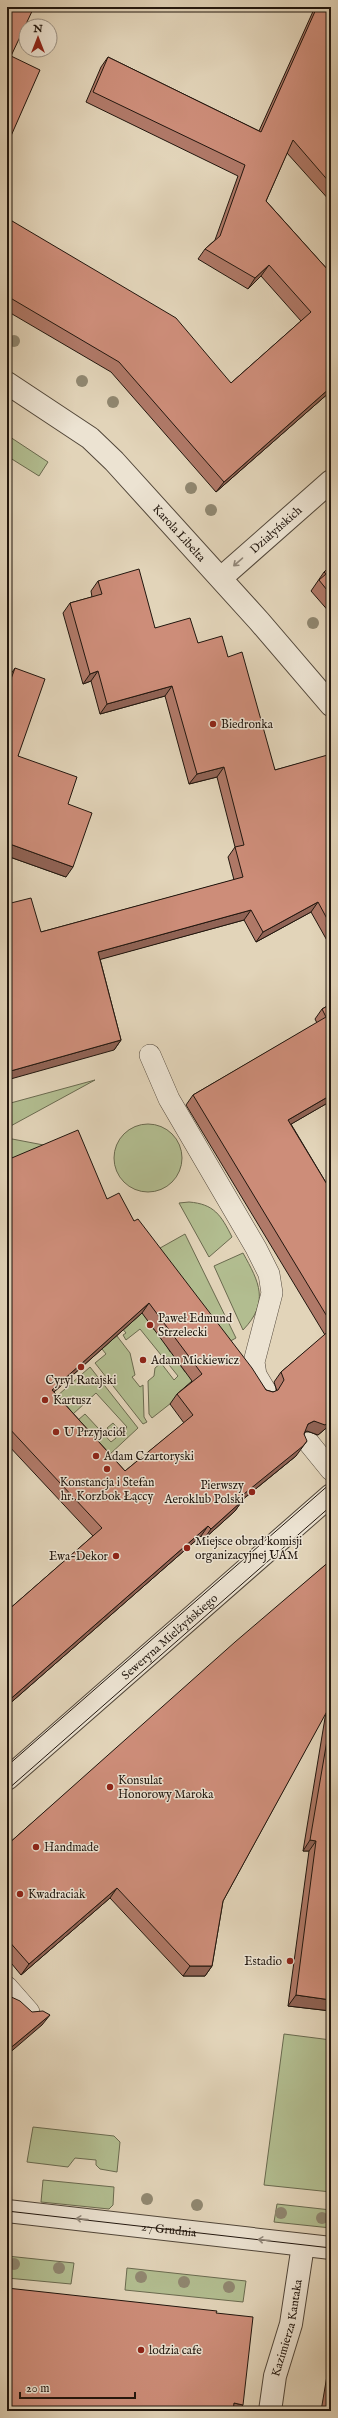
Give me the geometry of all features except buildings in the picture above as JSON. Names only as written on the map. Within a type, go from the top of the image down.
[{"type":"street","name":"Karola Libelta","points":[[7,383],[90,438],[114,461],[221,578],[331,705]]},
{"type":"street","name":"Działyńskich","points":[[221,578],[331,481]]},
{"type":"street","name":"Seweryna Mielżyńskiego","points":[[7,1779],[331,1495]]},
{"type":"street","name":"27 Grudnia","points":[[7,2211],[331,2248]]},
{"type":"street","name":"Kazimierza Kantaka","points":[[270,2411],[275,2376],[291,2324],[303,2245]]},
{"type":"lane","points":[[150,1055],[169,1099],[256,1248],[269,1274],[272,1293],[254,1362],[256,1375],[265,1390]]},
{"type":"lane","points":[[309,1443],[331,1470]]},
{"type":"lane","points":[[7,1987],[29,2012]]},
{"type":"green space","points":[[7,435],[48,462],[39,476],[7,456]]},
{"type":"green space","points":[[95,1080],[7,1128],[7,1104]]},
{"type":"green space","points":[[148,1124],[161,1127],[172,1134],[179,1145],[182,1158],[179,1171],[172,1182],[161,1189],[148,1192],[135,1189],[124,1182],[117,1171],[114,1158],[117,1145],[124,1134],[135,1127]]},
{"type":"green space","points":[[7,1138],[54,1147],[7,1167]]},
{"type":"green space","points":[[189,1202],[205,1205],[216,1212],[232,1237],[209,1257],[179,1203]]},
{"type":"green space","points":[[185,1234],[236,1338],[223,1345],[153,1252]]},
{"type":"green space","points":[[243,1253],[254,1273],[259,1292],[259,1301],[257,1310],[243,1330],[214,1266]]},
{"type":"green space","points":[[114,1274],[118,1278],[116,1280],[135,1306],[138,1309],[141,1308],[149,1318],[147,1320],[154,1330],[157,1329],[170,1352],[173,1350],[180,1360],[178,1362],[185,1372],[188,1370],[195,1381],[194,1385],[152,1418],[149,1414],[148,1381],[154,1376],[155,1368],[161,1363],[174,1380],[178,1376],[140,1329],[126,1340],[123,1335],[126,1333],[117,1322],[110,1327],[130,1353],[135,1375],[132,1377],[140,1387],[143,1385],[144,1417],[147,1422],[143,1424],[95,1363],[106,1354],[102,1349],[105,1346],[98,1338],[94,1337],[96,1335],[91,1329],[86,1330],[77,1321],[79,1318],[63,1304],[73,1295],[76,1297],[87,1292],[86,1288],[110,1280],[108,1277]]},
{"type":"green space","points":[[90,1367],[138,1428],[109,1455],[78,1420],[85,1414],[111,1442],[116,1438],[107,1428],[113,1423],[122,1433],[127,1427],[96,1393],[73,1414],[57,1396]]},
{"type":"green space","points":[[284,2034],[331,2040],[331,2192],[264,2185]]},
{"type":"green space","points":[[33,2127],[114,2136],[120,2142],[117,2172],[100,2169],[96,2165],[96,2160],[75,2158],[68,2167],[27,2162]]},
{"type":"green space","points":[[43,2180],[114,2187],[113,2205],[109,2209],[41,2202]]},
{"type":"green space","points":[[277,2204],[331,2210],[331,2228],[274,2222]]},
{"type":"green space","points":[[7,2256],[74,2263],[71,2284],[7,2278]]},
{"type":"green space","points":[[127,2268],[246,2281],[243,2302],[125,2290]]},
{"type":"tram line","points":[[7,1766],[331,1483]]},
{"type":"tram line","points":[[7,1790],[331,1506]]},
{"type":"tram line","points":[[7,2211],[331,2248]]},
{"type":"place","name":"Biedronka","points":[[213,724]]},
{"type":"place","name":"Paweł Edmund Strzelecki","points":[[150,1325]]},
{"type":"place","name":"Adam Mickiewicz","points":[[143,1360]]},
{"type":"place","name":"Cyryl Ratajski","points":[[81,1367]]},
{"type":"place","name":"Kartusz","points":[[45,1400]]},
{"type":"place","name":"U Przyjaciół","points":[[56,1432]]},
{"type":"place","name":"Adam Czartoryski","points":[[96,1456]]},
{"type":"place","name":"Konstancja i Stefan hr. Korzbok Łąccy","points":[[107,1469]]},
{"type":"place","name":"Pierwszy Aeroklub Polski","points":[[252,1492]]},
{"type":"place","name":"Miejsce obrad komisji organizacyjnej UAM","points":[[187,1548]]},
{"type":"place","name":"Ewa-Dekor","points":[[116,1556]]},
{"type":"place","name":"Konsulat Honorowy Maroka","points":[[110,1787]]},
{"type":"place","name":"Handmade","points":[[36,1847]]},
{"type":"place","name":"Kwadraciak","points":[[20,1894]]},
{"type":"place","name":"Estadio","points":[[290,1961]]},
{"type":"place","name":"lodzia cafe","points":[[141,2350]]}]
